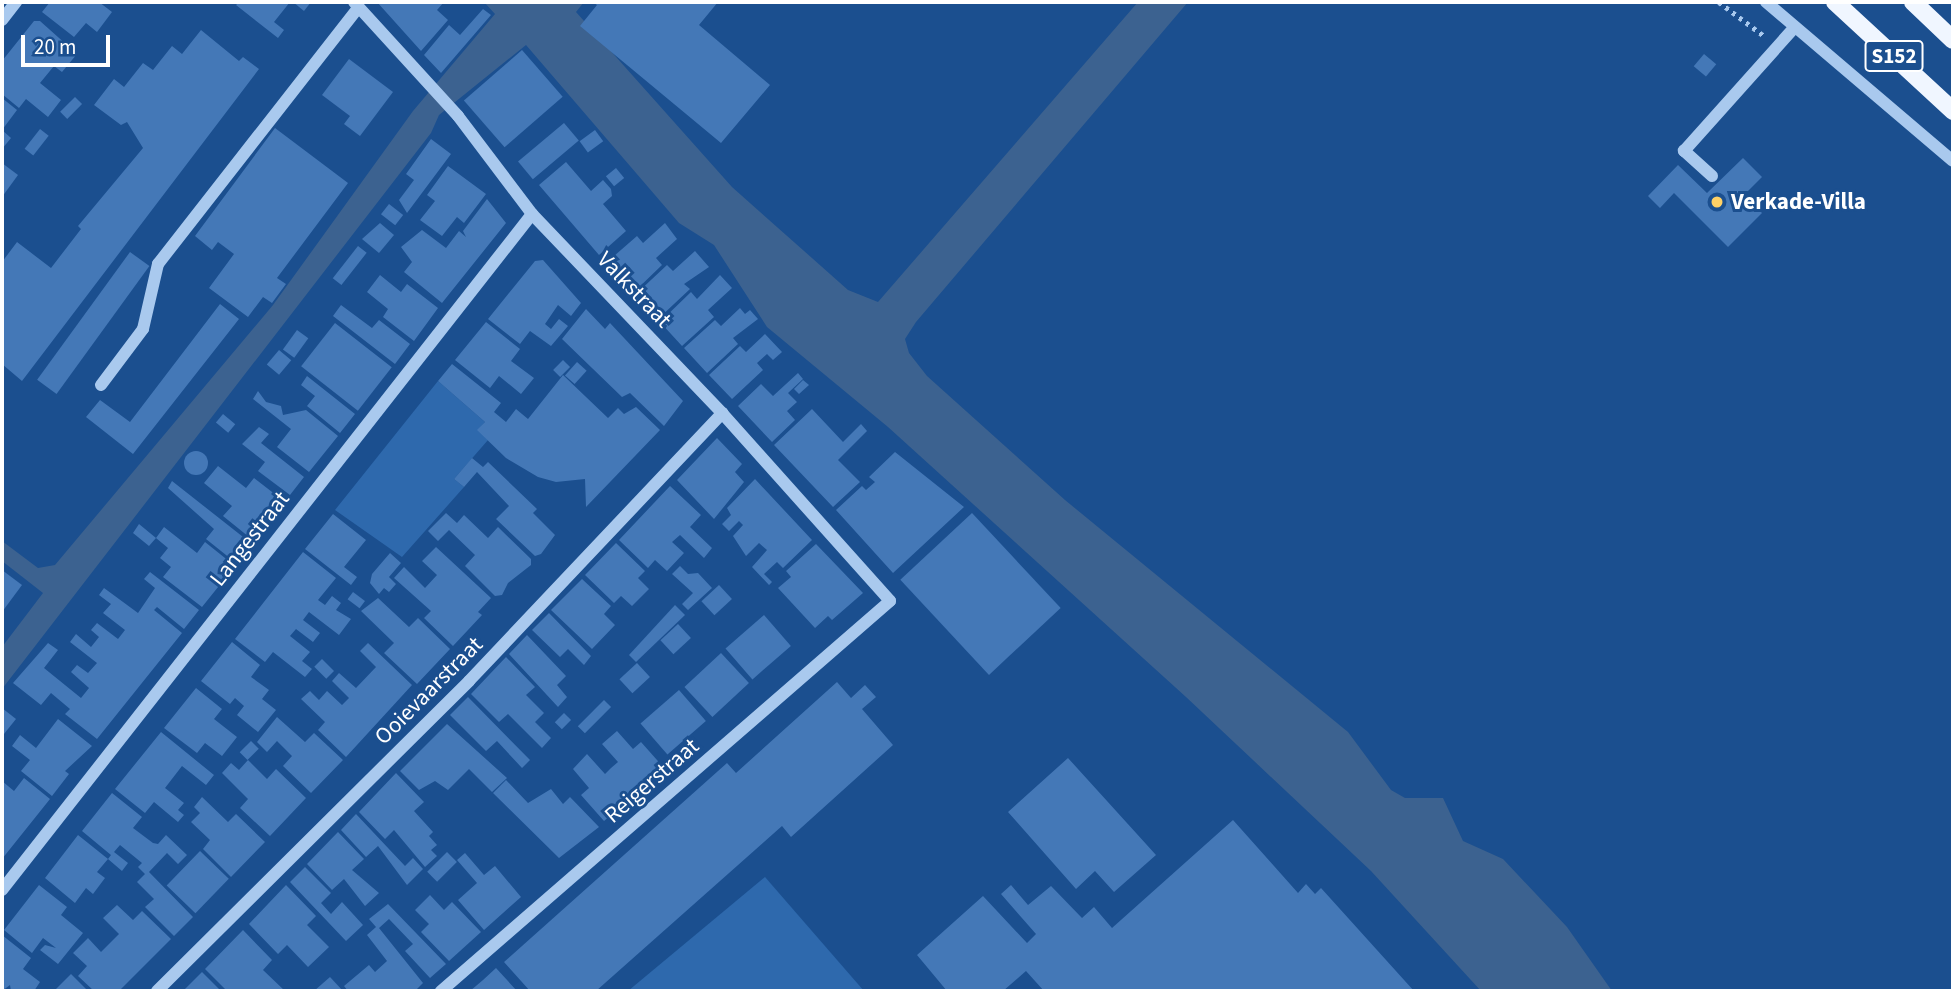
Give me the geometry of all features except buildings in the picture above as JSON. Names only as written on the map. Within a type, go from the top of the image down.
[{"type":"main road","name":"S152","points":[[1835,2],[1953,111]]},
{"type":"main road","name":"S152","points":[[1913,2],[1953,40]]},
{"type":"street","points":[[2,20],[16,2]]},
{"type":"street","points":[[1766,2],[1906,116],[1953,162]]},
{"type":"street","points":[[101,384],[143,329],[158,264],[357,4]]},
{"type":"street","name":"Valkstraat","points":[[357,4],[458,116],[532,214],[722,413],[890,601]]},
{"type":"street","points":[[1712,176],[1684,150],[1794,27]]},
{"type":"street","name":"Langestraat","points":[[2,890],[532,214]]},
{"type":"street","name":"Ooievaarstraat","points":[[157,991],[470,681],[722,413]]},
{"type":"street","name":"Reigerstraat","points":[[441,991],[890,601]]},
{"type":"shaded area","points":[[484,2],[584,2],[576,12],[732,187],[848,290],[878,302],[1138,2],[1188,2],[916,322],[905,339],[909,353],[927,376],[1065,500],[1348,732],[1391,790],[1405,798],[1443,798],[1463,841],[1503,859],[1567,927],[1612,991],[1481,991],[1371,871],[1186,697],[888,427],[767,327],[714,245],[679,223],[526,45],[439,115],[431,133],[2,689],[2,647],[43,593],[2,561],[2,541],[38,568],[55,565],[273,305],[413,111],[495,14]]},
{"type":"shaded area","points":[[438,381],[485,422],[478,430],[488,440],[454,479],[464,487],[402,557],[335,510]]},
{"type":"shaded area","points":[[765,877],[864,991],[628,991]]},
{"type":"place","name":"Verkade-Villa","points":[[1717,202]]}]
